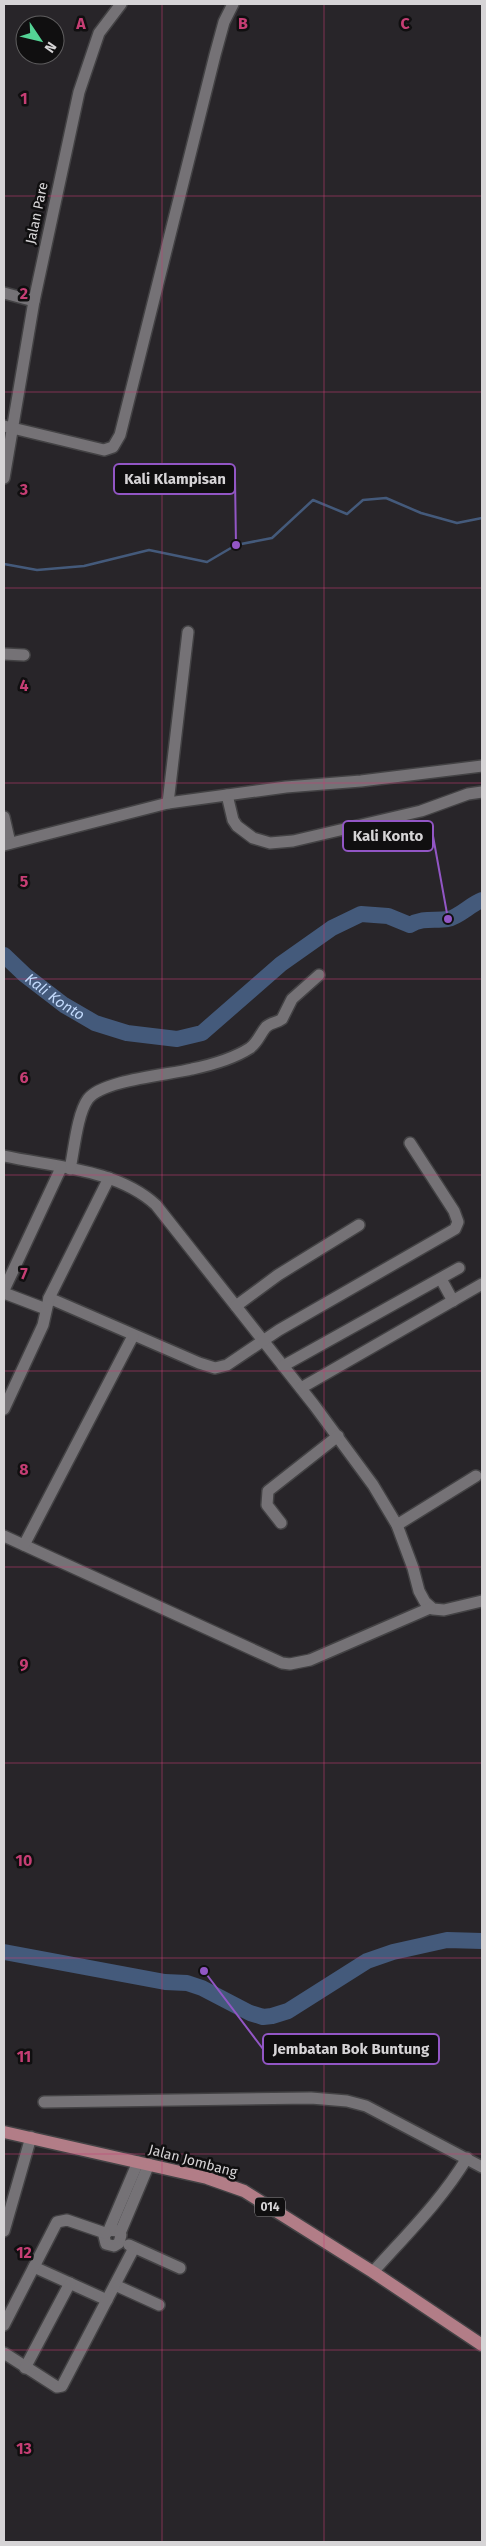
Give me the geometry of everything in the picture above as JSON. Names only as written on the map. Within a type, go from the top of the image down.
[{"type":"main road","name":"Jalan Jombang","points":[[6,2132],[207,2178],[244,2191],[373,2272],[482,2344]]},
{"type":"street","name":"Jalan Pare","points":[[4,478],[8,427],[85,70],[99,33],[121,4]]},
{"type":"street","points":[[8,427],[104,450],[113,447],[120,435],[215,55],[224,22],[233,4]]},
{"type":"street","points":[[4,293],[34,301]]},
{"type":"street","points":[[168,803],[188,632]]},
{"type":"street","points":[[4,654],[24,655]]},
{"type":"street","points":[[4,817],[7,844],[168,803],[482,766]]},
{"type":"street","points":[[226,795],[233,820],[237,826],[253,838],[270,843],[294,841],[421,811],[468,794],[482,792]]},
{"type":"street","points":[[319,975],[292,999],[282,1019],[271,1023],[265,1028],[260,1038],[249,1048],[231,1057],[194,1069],[147,1079],[126,1080],[91,1096],[84,1107],[65,1169],[4,1291],[47,1304],[133,1336],[199,1364],[215,1368],[237,1359],[262,1341],[455,1229],[458,1222],[454,1211],[410,1143]]},
{"type":"street","points":[[4,1156],[109,1178],[138,1190],[156,1204],[338,1436],[373,1486],[397,1525],[419,1590],[430,1608]]},
{"type":"street","points":[[4,1409],[43,1326],[47,1304],[109,1178]]},
{"type":"street","points":[[236,1306],[278,1275],[360,1225]]},
{"type":"street","points":[[283,1366],[459,1268]]},
{"type":"street","points":[[441,1279],[453,1301]]},
{"type":"street","points":[[301,1388],[482,1284]]},
{"type":"street","points":[[24,1545],[133,1336]]},
{"type":"street","points":[[281,1523],[267,1506],[268,1491],[338,1436]]},
{"type":"street","points":[[397,1525],[476,1476]]},
{"type":"street","points":[[4,1536],[282,1663],[290,1664],[310,1660],[430,1608],[444,1610],[482,1601]]},
{"type":"street","points":[[44,2102],[302,2098],[347,2101],[366,2106],[388,2116],[482,2167]]},
{"type":"street","points":[[4,2230],[30,2137]]},
{"type":"street","points":[[373,2272],[428,2211],[467,2158]]},
{"type":"street","points":[[114,2234],[143,2163]]},
{"type":"street","points":[[4,2325],[60,2220],[67,2220],[114,2234],[134,2248],[180,2268]]},
{"type":"street","points":[[4,2354],[57,2387],[62,2386],[134,2248]]},
{"type":"street","points":[[34,2267],[107,2300]]},
{"type":"street","points":[[25,2368],[70,2283]]},
{"type":"street","points":[[115,2285],[159,2305]]},
{"type":"waterway","points":[[4,564],[37,570],[84,566],[149,550],[207,562],[236,545],[272,538],[313,500],[347,514],[363,500],[386,498],[421,513],[457,523],[482,518]]},
{"type":"waterway","name":"Kali Konto","points":[[4,955],[25,975],[64,1005],[95,1023],[127,1033],[177,1039],[202,1033],[281,964],[332,928],[361,914],[388,916],[410,925],[424,920],[452,918],[482,900]]},
{"type":"waterway","points":[[4,1952],[165,1982],[187,1983],[202,1988],[250,2013],[263,2017],[288,2011],[367,1961],[393,1952],[447,1940],[482,1941]]},
{"type":"place","name":"Kali Klampisan","points":[[236,545]]},
{"type":"place","name":"Kali Konto","points":[[448,919]]},
{"type":"place","name":"Jembatan Bok Buntung","points":[[204,1971]]}]
